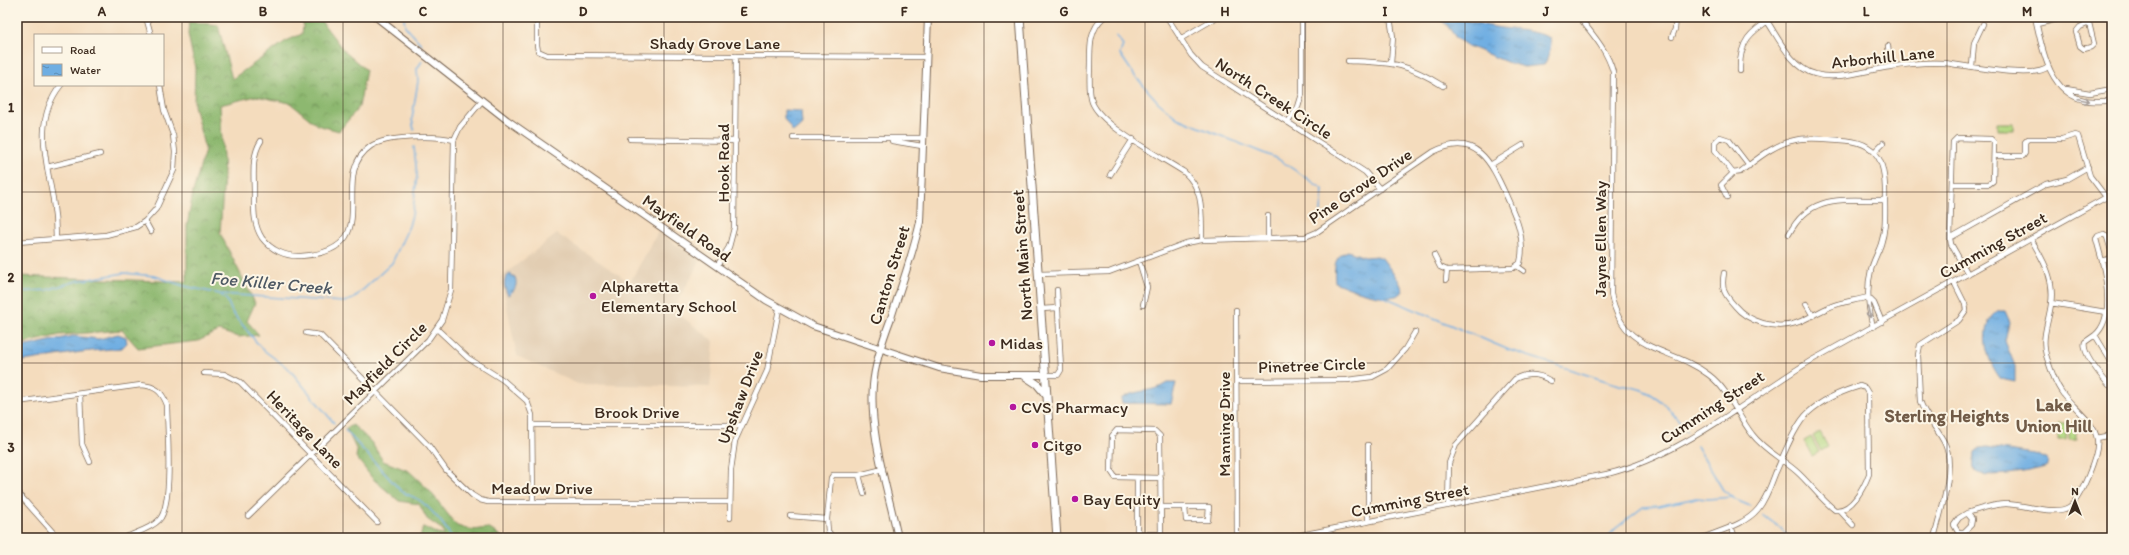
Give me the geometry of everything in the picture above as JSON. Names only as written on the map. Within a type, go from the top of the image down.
[{"type":"main road","name":"North Main Street","points":[[1020,17],[1057,538]]},
{"type":"main road","points":[[1025,376],[1036,384],[1047,396]]},
{"type":"street","points":[[146,17],[151,34]]},
{"type":"street","name":"Mayfield Road","points":[[376,17],[534,140],[779,309],[813,326],[939,368],[962,372],[1025,376],[1046,375]]},
{"type":"street","name":"Shady Grove Lane","points":[[537,17],[538,51],[547,55],[926,57]]},
{"type":"street","name":"Canton Street","points":[[898,538],[883,469],[872,402],[874,379],[881,349],[915,245],[920,222],[922,138],[928,17]]},
{"type":"street","points":[[1104,17],[1097,25],[1091,39],[1090,92],[1092,102],[1104,120],[1184,172],[1194,182],[1201,200],[1202,240]]},
{"type":"street","name":"North Creek Circle","points":[[1167,17],[1191,55],[1202,67],[1365,172],[1380,188]]},
{"type":"street","points":[[1390,17],[1393,37],[1391,63]]},
{"type":"street","name":"Jayne Ellen Way","points":[[1579,17],[1603,47],[1613,72],[1611,294],[1615,312],[1626,330],[1638,340],[1696,366],[1710,375],[1723,388],[1756,440],[1781,461],[1796,471],[1829,506],[1839,510],[1853,525]]},
{"type":"street","points":[[1672,37],[1676,29],[1676,17]]},
{"type":"street","points":[[1740,71],[1740,62],[1748,36],[1774,17]]},
{"type":"street","points":[[2032,17],[2037,24]]},
{"type":"street","points":[[2035,17],[2048,67],[2061,86],[2078,98],[2095,101],[2112,100]]},
{"type":"street","points":[[2037,24],[2066,17]]},
{"type":"street","points":[[2084,17],[2089,24],[2094,44],[2091,47],[2084,49],[2080,46],[2076,32],[2080,26],[2089,24]]},
{"type":"street","points":[[1180,38],[1214,19]]},
{"type":"street","points":[[1288,122],[1298,106],[1302,94],[1302,19]]},
{"type":"street","name":"Arborhill Lane","points":[[1768,21],[1784,48],[1797,63],[1808,72],[1828,76],[1891,66],[1926,63],[1972,66],[2030,73],[2044,71],[2048,67]]},
{"type":"street","points":[[1972,66],[1974,43],[1983,24]]},
{"type":"street","points":[[1888,46],[1891,66]]},
{"type":"street","name":"Hook Road","points":[[717,266],[729,247],[734,228],[736,56]]},
{"type":"street","points":[[1348,61],[1391,63],[1415,69],[1444,86]]},
{"type":"street","points":[[56,238],[55,216],[43,139],[50,98],[60,86]]},
{"type":"street","points":[[17,242],[106,235],[136,227],[145,221],[156,209],[174,170],[175,152],[173,134],[164,110],[160,86]]},
{"type":"street","points":[[2061,86],[2074,91],[2090,93],[2112,89]]},
{"type":"street","name":"Mayfield Circle","points":[[248,516],[437,329],[446,311],[451,290],[454,140],[460,127],[482,101]]},
{"type":"street","points":[[1994,156],[2023,156],[2025,153],[2025,142],[2028,139],[2062,139],[2075,135],[2080,139],[2090,176],[2106,197]]},
{"type":"street","points":[[261,141],[254,155],[254,213],[256,226],[262,239],[272,248],[284,254],[298,256],[327,252],[338,246],[346,237],[352,220],[354,170],[360,157],[370,146],[393,138],[454,140]]},
{"type":"street","points":[[793,138],[922,138]]},
{"type":"street","points":[[1733,173],[1715,150],[1715,142],[1720,138],[1729,140],[1749,166]]},
{"type":"street","points":[[630,139],[736,141]]},
{"type":"street","points":[[884,139],[909,145],[922,146]]},
{"type":"street","points":[[909,139],[909,145]]},
{"type":"street","points":[[1110,175],[1134,139]]},
{"type":"street","points":[[1952,184],[1991,183],[1994,179],[1994,142],[1991,139],[1954,139],[1952,184],[1950,238],[1951,244],[1968,274]]},
{"type":"street","points":[[1733,173],[1740,172],[1783,144],[1795,140],[1852,140],[1864,143],[1875,151],[1884,167],[1886,182],[1884,229],[1871,269],[1868,297],[1868,308],[1873,327]]},
{"type":"street","points":[[1875,151],[1883,143]]},
{"type":"street","name":"Pine Grove Drive","points":[[1038,274],[1109,272],[1186,243],[1202,240],[1298,238],[1311,235],[1433,152],[1447,146],[1460,145],[1472,148],[1483,155],[1492,164],[1520,225],[1521,260],[1517,266]]},
{"type":"street","points":[[1492,164],[1523,145]]},
{"type":"street","points":[[47,167],[100,154]]},
{"type":"street","points":[[1950,238],[2046,184],[2067,178],[2088,167]]},
{"type":"street","points":[[1727,196],[1721,185],[1730,178],[1733,173]]},
{"type":"street","name":"Cumming Street","points":[[1286,538],[1607,474],[1635,466],[1676,448],[1812,360],[2112,194]]},
{"type":"street","points":[[1789,234],[1801,216],[1824,203],[1835,200],[1885,200]]},
{"type":"street","points":[[1268,216],[1268,239]]},
{"type":"street","points":[[145,221],[151,232]]},
{"type":"street","points":[[2102,262],[2109,259],[2112,254],[2107,236],[2104,234],[2098,236],[2096,239],[2108,289],[2106,312],[2100,329],[2095,335],[2084,342],[2084,346],[2097,371],[2112,386]]},
{"type":"street","points":[[1967,513],[2004,504],[2056,511],[2068,508],[2076,500],[2096,457],[2097,438],[2092,426],[2061,392],[2046,355],[2044,333],[2052,303],[2050,272],[2031,239]]},
{"type":"street","points":[[1434,255],[1440,266],[1447,270],[1517,266],[1524,271]]},
{"type":"street","points":[[1139,261],[1147,287],[1143,305]]},
{"type":"street","points":[[1446,280],[1447,270]]},
{"type":"street","points":[[1724,273],[1722,286],[1727,297],[1737,309],[1750,319],[1765,324],[1783,325],[1796,323],[1838,304],[1868,297]]},
{"type":"street","points":[[1934,538],[1946,487],[1948,456],[1945,442],[1922,409],[1920,401],[1918,350],[1923,342],[1960,320],[1964,315],[1966,304],[1954,282]]},
{"type":"street","points":[[1046,375],[1058,375],[1061,370],[1057,290]]},
{"type":"street","points":[[1868,297],[1874,303],[1882,322]]},
{"type":"street","points":[[2052,303],[2106,312]]},
{"type":"street","points":[[1806,304],[1813,316]]},
{"type":"street","points":[[1041,308],[1058,308]]},
{"type":"street","name":"Upshaw Drive","points":[[730,518],[732,453],[741,425],[767,371],[779,309]]},
{"type":"street","name":"Manning Drive","points":[[1236,310],[1237,538]]},
{"type":"street","points":[[437,329],[468,358],[522,394],[530,408],[532,424],[533,502]]},
{"type":"street","name":"Pinetree Circle","points":[[1237,380],[1347,380],[1372,377],[1387,369],[1405,349],[1415,332]]},
{"type":"street","name":"Meadow Drive","points":[[306,333],[320,335],[429,446],[446,470],[475,498],[488,502],[730,502]]},
{"type":"street","points":[[2095,335],[2112,363]]},
{"type":"street","name":"Heritage Lane","points":[[204,373],[224,374],[240,382],[377,522]]},
{"type":"street","points":[[1448,506],[1449,463],[1453,451],[1460,439],[1515,379],[1524,375],[1534,374],[1551,381]]},
{"type":"street","points":[[17,402],[80,394],[102,389],[141,385],[153,386],[164,395],[166,405],[168,488],[165,508],[159,521],[124,538]]},
{"type":"street","points":[[1702,538],[1748,519],[1758,509],[1802,419],[1809,412],[1845,390],[1860,386],[1865,388],[1868,393],[1869,474],[1864,486],[1853,500],[1846,508],[1839,510]]},
{"type":"street","points":[[80,394],[82,444],[90,462]]},
{"type":"street","name":"Brook Drive","points":[[532,424],[741,425]]},
{"type":"street","points":[[1137,478],[1137,530],[1142,534],[1161,536],[1162,507],[1160,436],[1158,433],[1147,430],[1117,430],[1112,436],[1112,474],[1118,478],[1137,478],[1161,478]]},
{"type":"street","points":[[2097,438],[2112,435]]},
{"type":"street","points":[[1368,445],[1368,522]]},
{"type":"street","points":[[833,538],[828,531],[827,519],[831,478],[833,475],[859,475],[883,469]]},
{"type":"street","points":[[859,475],[864,494]]},
{"type":"street","points":[[17,492],[58,538]]},
{"type":"street","points":[[1162,507],[1185,507],[1209,508],[1208,520],[1186,520],[1185,507]]},
{"type":"street","points":[[790,516],[827,519]]},
{"type":"street","points":[[1731,526],[1735,538]]},
{"type":"street","points":[[1330,529],[1331,538]]},
{"type":"shaded area","name":"Alpharetta Elementary School","points":[[658,232],[700,261],[673,310],[714,341],[710,387],[578,384],[517,356],[501,277],[557,234],[630,282]]},
{"type":"shaded area","points":[[633,533],[682,538],[615,538]]},
{"type":"green space","points":[[304,17],[318,17],[345,52],[366,70],[359,107],[339,131],[317,125],[290,103],[256,96],[220,105],[224,175],[220,233],[255,303],[247,321],[259,335],[238,337],[219,331],[198,341],[138,348],[122,330],[60,335],[17,345],[17,276],[187,282],[187,226],[193,192],[205,150],[194,105],[195,68],[188,34],[189,22],[218,25],[232,79],[286,41],[302,34]]},
{"type":"green space","points":[[1997,123],[2014,123],[2014,130],[1997,130]]},
{"type":"green space","points":[[2059,423],[2067,423],[2066,440],[2058,440]]},
{"type":"green space","points":[[2069,423],[2077,423],[2077,440],[2069,440]]},
{"type":"green space","points":[[353,425],[371,442],[383,461],[409,471],[429,490],[457,526],[472,530],[488,528],[504,538],[420,538],[423,527],[444,536],[443,530],[427,519],[419,504],[399,501],[373,479],[356,457],[357,451],[346,428]]},
{"type":"green space","points":[[1820,432],[1828,447],[1821,451],[1813,436]]},
{"type":"green space","points":[[1811,437],[1819,452],[1812,456],[1804,441]]},
{"type":"water","points":[[1436,17],[1459,19],[1495,27],[1544,35],[1550,38],[1551,45],[1549,55],[1544,65],[1524,67],[1509,63],[1468,46],[1457,39],[1446,24]]},
{"type":"water","points":[[784,110],[801,111],[802,124],[793,132],[784,118]]},
{"type":"water","points":[[1348,251],[1365,257],[1377,256],[1382,258],[1399,281],[1403,291],[1398,295],[1391,297],[1381,296],[1350,288],[1335,282],[1334,272],[1337,260],[1343,253]]},
{"type":"water","points":[[510,274],[515,277],[516,285],[514,290],[508,295],[504,284],[507,276]]},
{"type":"water","points":[[1999,311],[2004,311],[2009,322],[2005,341],[2015,366],[2015,382],[2001,379],[1991,363],[1988,353],[1986,334],[1988,325],[1992,317]]},
{"type":"water","points":[[118,334],[126,337],[127,343],[122,348],[81,352],[17,362],[17,348],[73,336],[99,339]]},
{"type":"water","points":[[1167,383],[1176,383],[1171,404],[1122,403],[1121,399],[1126,396],[1156,388]]},
{"type":"water","points":[[1987,447],[2035,454],[2047,460],[2048,466],[2010,474],[1979,474],[1974,469],[1975,452],[1980,448]]},
{"type":"waterway","name":"Foe Killer Creek","points":[[404,17],[405,26],[422,45]]},
{"type":"waterway","points":[[1116,36],[1123,45],[1120,54],[1135,76],[1158,102],[1177,118],[1278,159],[1323,189],[1321,212]]},
{"type":"waterway","name":"Foe Killer Creek","points":[[414,130],[412,119],[418,81],[417,69],[422,61]]},
{"type":"waterway","name":"Foe Killer Creek","points":[[17,292],[47,290],[77,281],[124,273],[155,276],[184,286],[220,294],[344,302],[353,299],[392,263],[409,226],[413,211],[417,175],[414,147]]},
{"type":"waterway","points":[[221,295],[227,300],[232,312],[262,349],[289,369],[334,423]]},
{"type":"waterway","points":[[1380,295],[1509,350],[1651,394],[1666,406],[1687,432]]},
{"type":"waterway","points":[[345,430],[400,490],[419,500],[433,512],[452,538]]},
{"type":"waterway","points":[[1697,446],[1723,490],[1736,500],[1750,506]]},
{"type":"waterway","points":[[1607,538],[1615,529],[1643,507],[1658,506],[1696,498],[1708,499],[1732,497]]},
{"type":"waterway","points":[[1763,515],[1791,538]]},
{"type":"place","name":"Alpharetta Elementary School","points":[[593,296]]},
{"type":"place","name":"Midas","points":[[992,343]]},
{"type":"place","name":"CVS Pharmacy","points":[[1013,407]]},
{"type":"place","name":"Citgo","points":[[1035,445]]},
{"type":"place","name":"Bay Equity","points":[[1075,499]]},
{"type":"district","name":"Lake Union Hill","points":[[2054,415]]},
{"type":"district","name":"Sterling Heights","points":[[1947,416]]}]
